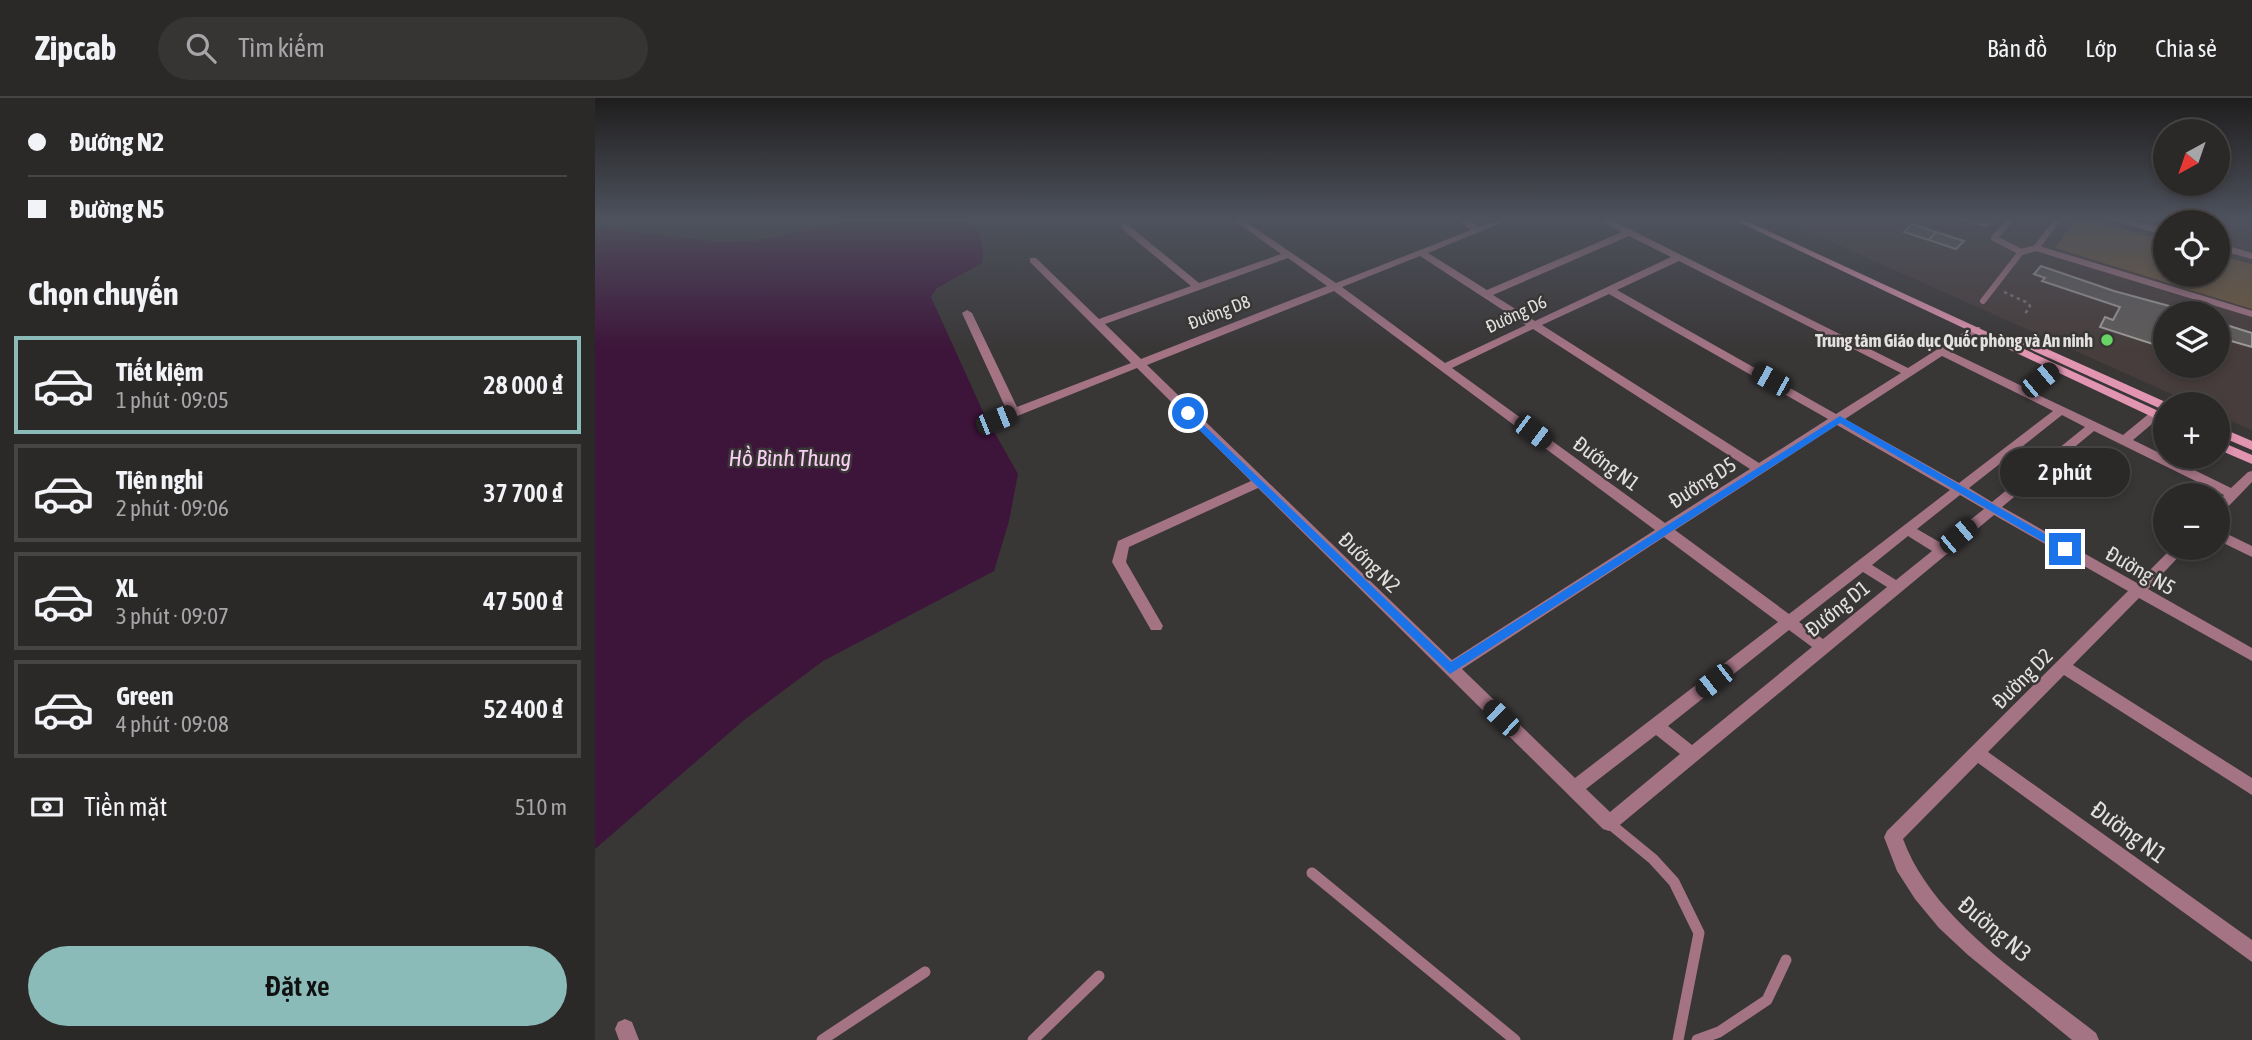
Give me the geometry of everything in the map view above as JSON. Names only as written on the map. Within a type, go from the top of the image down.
[{"type":"main road","points":[[1834,262],[1981,327],[2055,368],[2153,409]]},
{"type":"main road","points":[[1844,262],[2153,409]]},
{"type":"main road","points":[[2230,436],[2252,446]]},
{"type":"main road","points":[[2230,450],[2252,460]]},
{"type":"street","name":"Đướng N2","points":[[1036,262],[1609,823]]},
{"type":"street","points":[[1167,262],[1199,288]]},
{"type":"street","points":[[1098,323],[1269,262]]},
{"type":"street","name":"Đướng N1","points":[[1298,262],[1790,621]]},
{"type":"street","name":"Đường D8","points":[[996,420],[1397,262]]},
{"type":"street","points":[[1434,262],[1760,470]]},
{"type":"street","points":[[1484,295],[1561,262]]},
{"type":"street","name":"Đường D6","points":[[1444,367],[1668,262]]},
{"type":"street","points":[[1689,262],[1910,373]]},
{"type":"street","name":"Đường N5","points":[[1609,290],[2252,655]]},
{"type":"street","points":[[967,313],[1014,413]]},
{"type":"street","name":"Đướng D5","points":[[1450,669],[1981,327]]},
{"type":"street","points":[[1944,353],[2233,494]]},
{"type":"street","points":[[2025,392],[2055,368]]},
{"type":"street","name":"Đướng D1","points":[[1574,789],[2061,410]]},
{"type":"street","points":[[2124,441],[2153,420]]},
{"type":"street","name":"Đướng D1","points":[[1609,823],[2093,426]]},
{"type":"street","points":[[2010,450],[2044,466]]},
{"type":"street","points":[[2230,497],[2252,475]]},
{"type":"street","points":[[1156,626],[1119,562],[1119,551],[1123,544],[1259,482]]},
{"type":"street","points":[[1908,530],[1941,550]]},
{"type":"street","points":[[2230,541],[2252,552]]},
{"type":"street","name":"Đường D2","points":[[1893,837],[2168,560]]},
{"type":"street","points":[[1862,565],[1897,587]]},
{"type":"street","points":[[1790,621],[1823,647]]},
{"type":"street","points":[[2062,666],[2252,787]]},
{"type":"street","points":[[1656,726],[1692,754]]},
{"type":"street","name":"Đường N1","points":[[1977,752],[2252,951]]},
{"type":"street","name":"Đường N3","points":[[1893,837],[1897,855],[1909,878],[1942,919],[2089,1040]]},
{"type":"lane","points":[[1983,301],[2013,262]]},
{"type":"lane","points":[[2082,262],[2252,314]]},
{"type":"lane","points":[[1609,823],[1666,869],[1684,892],[1694,916],[1699,933],[1678,1040]]},
{"type":"lane","points":[[1312,873],[1515,1040]]},
{"type":"lane","points":[[1697,1040],[1719,1032],[1767,1000],[1786,960]]},
{"type":"lane","points":[[822,1040],[925,972]]},
{"type":"lane","points":[[1033,1040],[1099,976]]},
{"type":"path","points":[[1997,288],[2028,303],[2030,306],[2025,314]]},
{"type":"shaded area","points":[[1876,262],[2153,262],[2153,287],[2230,287],[2230,262],[2252,262],[2252,430],[2230,421],[2230,392],[2167,392]]},
{"type":"shaded area","points":[[2100,262],[2153,262],[2153,278]]},
{"type":"shaded area","points":[[2230,262],[2252,264],[2252,309],[2181,287],[2230,287]]},
{"type":"water","name":"Hồ Bình Thung","points":[[595,262],[982,262],[937,288],[931,297],[984,414],[1018,474],[1009,521],[994,571],[823,661],[744,720],[595,849]]},
{"type":"building","points":[[2041,266],[2153,302],[2153,344],[2100,327],[2105,317],[2113,320],[2120,307],[2042,281],[2045,278],[2034,274]]},
{"type":"building","points":[[2230,326],[2252,333],[2252,347],[2230,341]]},
{"type":"place","name":"Trung tâm Giáo dục Quốc phòng và An ninh","points":[[2107,340]]},
{"type":"route","points":[[1188,413],[1450,669],[1840,419],[2065,549]]}]
